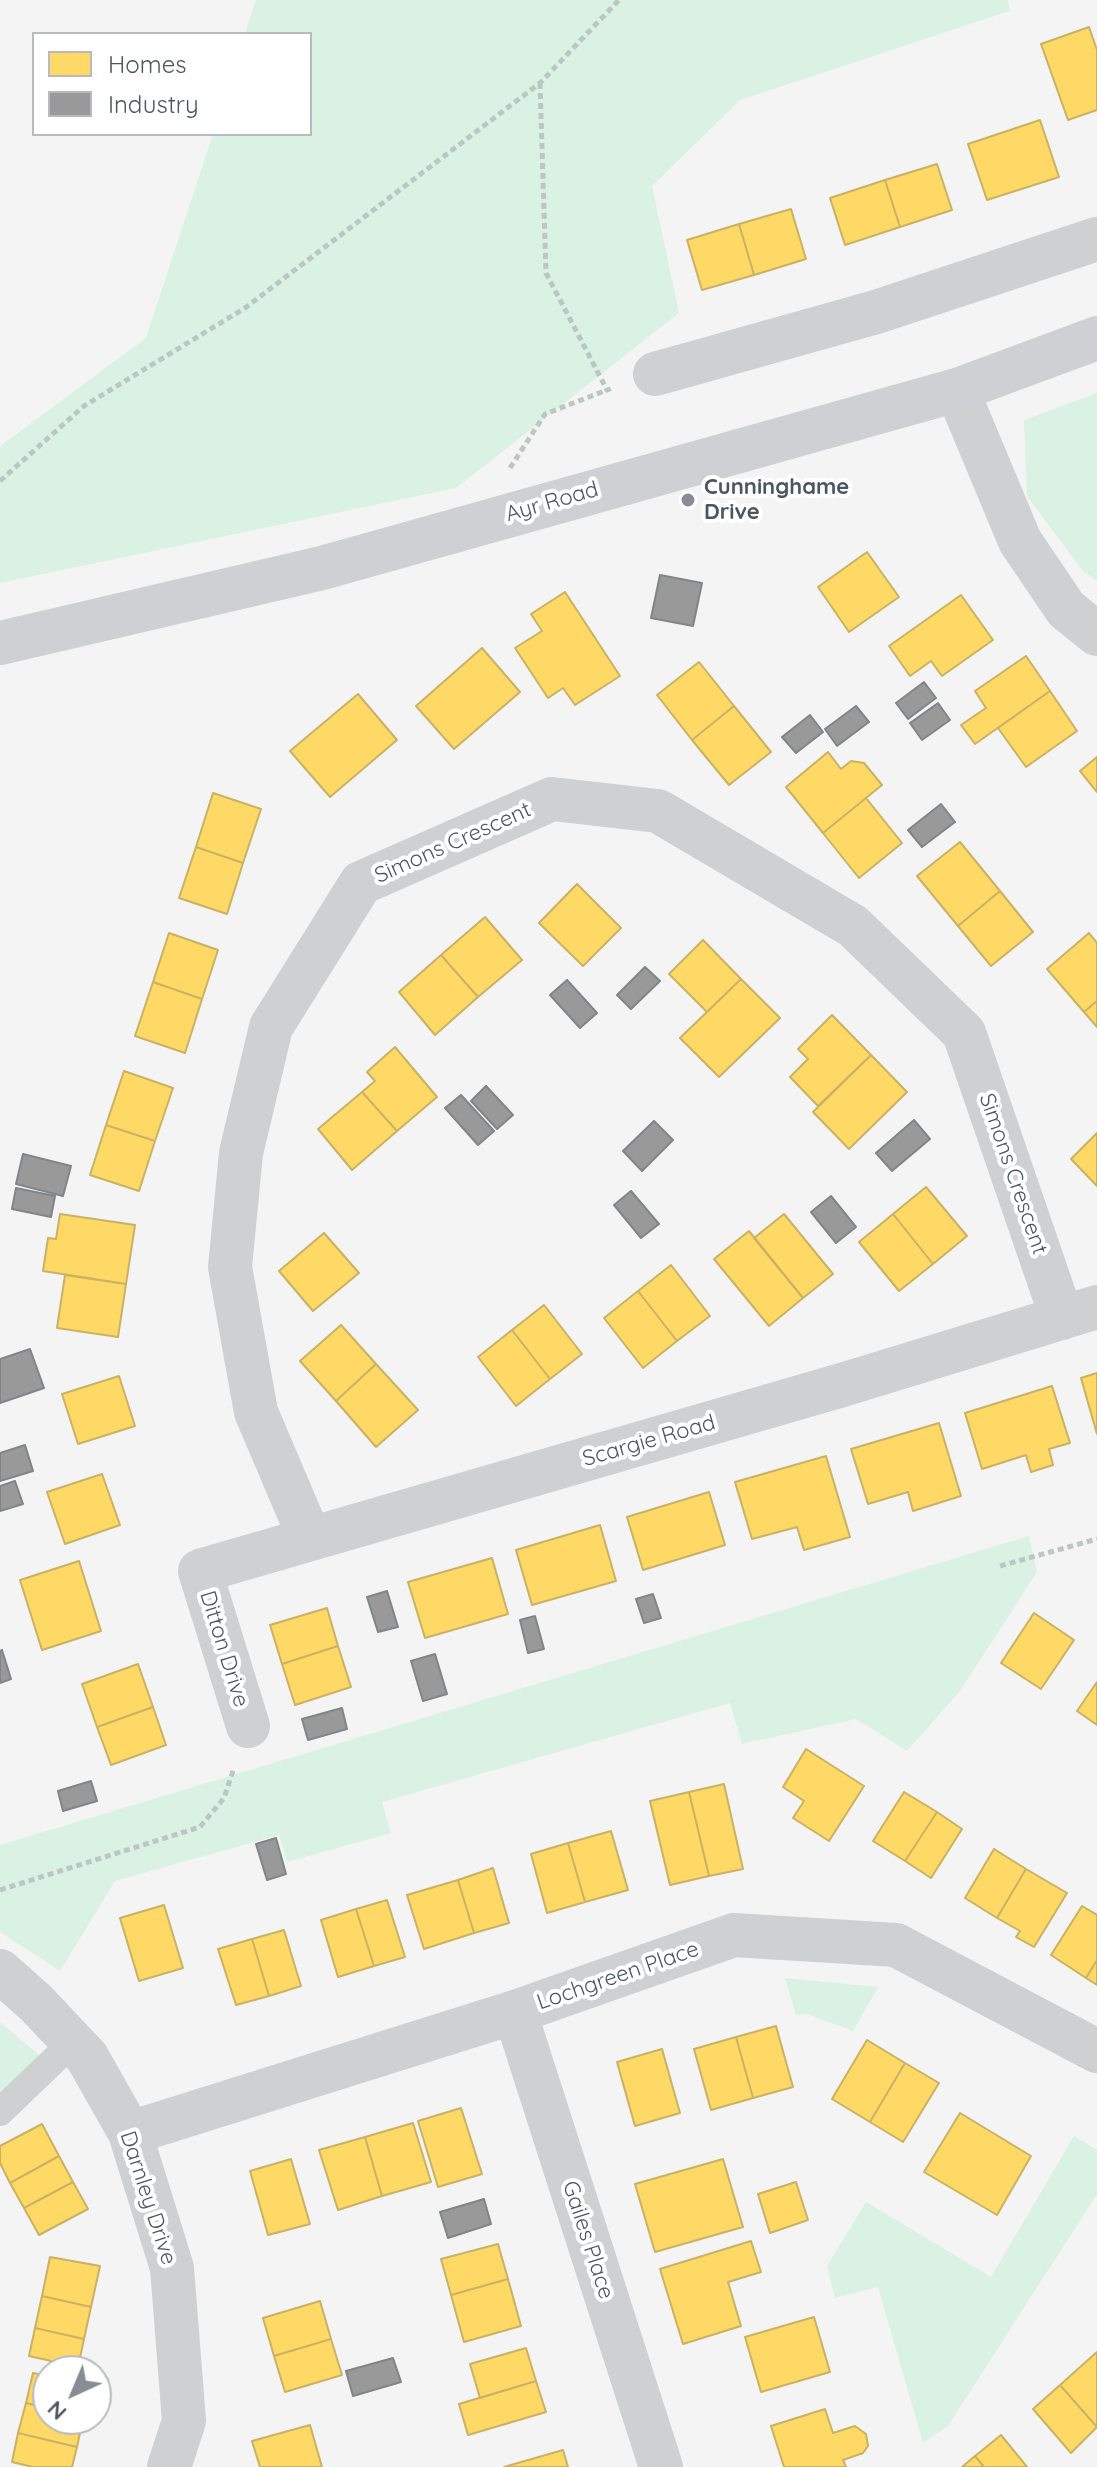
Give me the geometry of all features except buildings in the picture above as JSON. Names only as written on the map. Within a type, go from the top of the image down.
[{"type":"main road","name":"Ayr Road","points":[[0,643],[322,568],[957,390],[1097,338]]},
{"type":"street","points":[[655,374],[876,312],[1097,239]]},
{"type":"street","points":[[957,390],[1020,541],[1066,609],[1097,634]]},
{"type":"street","name":"Simons Crescent","points":[[310,1539],[256,1412],[230,1267],[241,1153],[271,1027],[361,883],[552,799],[658,811],[853,926],[964,1033],[1080,1312]]},
{"type":"street","name":"Scargie Road","points":[[200,1571],[842,1385],[1080,1312]]},
{"type":"street","name":"Ditton Drive","points":[[200,1571],[248,1726]]},
{"type":"street","name":"Lochgreen Place","points":[[130,2133],[515,2012],[734,1935],[896,1945],[1097,2051]]},
{"type":"street","name":"Darnley Drive","points":[[0,1971],[36,2003],[87,2057],[130,2133],[172,2268],[184,2421],[169,2467]]},
{"type":"street","name":"Gailes Place","points":[[515,2012],[661,2467]]},
{"type":"lane","points":[[0,2112],[73,2042]]},
{"type":"path","points":[[0,481],[84,406],[245,308],[540,83],[619,0]]},
{"type":"path","points":[[540,83],[546,273],[607,390]]},
{"type":"path","points":[[474,524],[545,414],[655,374]]},
{"type":"path","points":[[1000,1566],[1097,1539]]},
{"type":"path","points":[[0,1890],[200,1827],[224,1798],[248,1726]]},
{"type":"green space","points":[[256,0],[1008,0],[1010,11],[740,100],[652,186],[679,313],[456,488],[0,583],[0,446],[146,338],[212,136],[312,136],[312,32],[246,32]]},
{"type":"green space","points":[[1097,393],[1097,581],[1083,571],[1027,496],[1024,420]]},
{"type":"green space","points":[[1029,1536],[1037,1572],[960,1691],[907,1751],[856,1719],[742,1744],[730,1703],[382,1802],[391,1833],[287,1862],[279,1835],[115,1881],[60,1971],[0,1932],[0,1845]]},
{"type":"green space","points":[[785,1978],[878,1987],[853,2031],[807,2014],[796,2015]]},
{"type":"green space","points":[[0,2022],[45,2060],[0,2102]]},
{"type":"green space","points":[[1074,2136],[1097,2150],[1097,2194],[948,2426],[923,2443],[878,2287],[835,2298],[827,2266],[866,2202],[991,2277]]},
{"type":"place","name":"Cunninghame Drive","points":[[688,500]]}]
